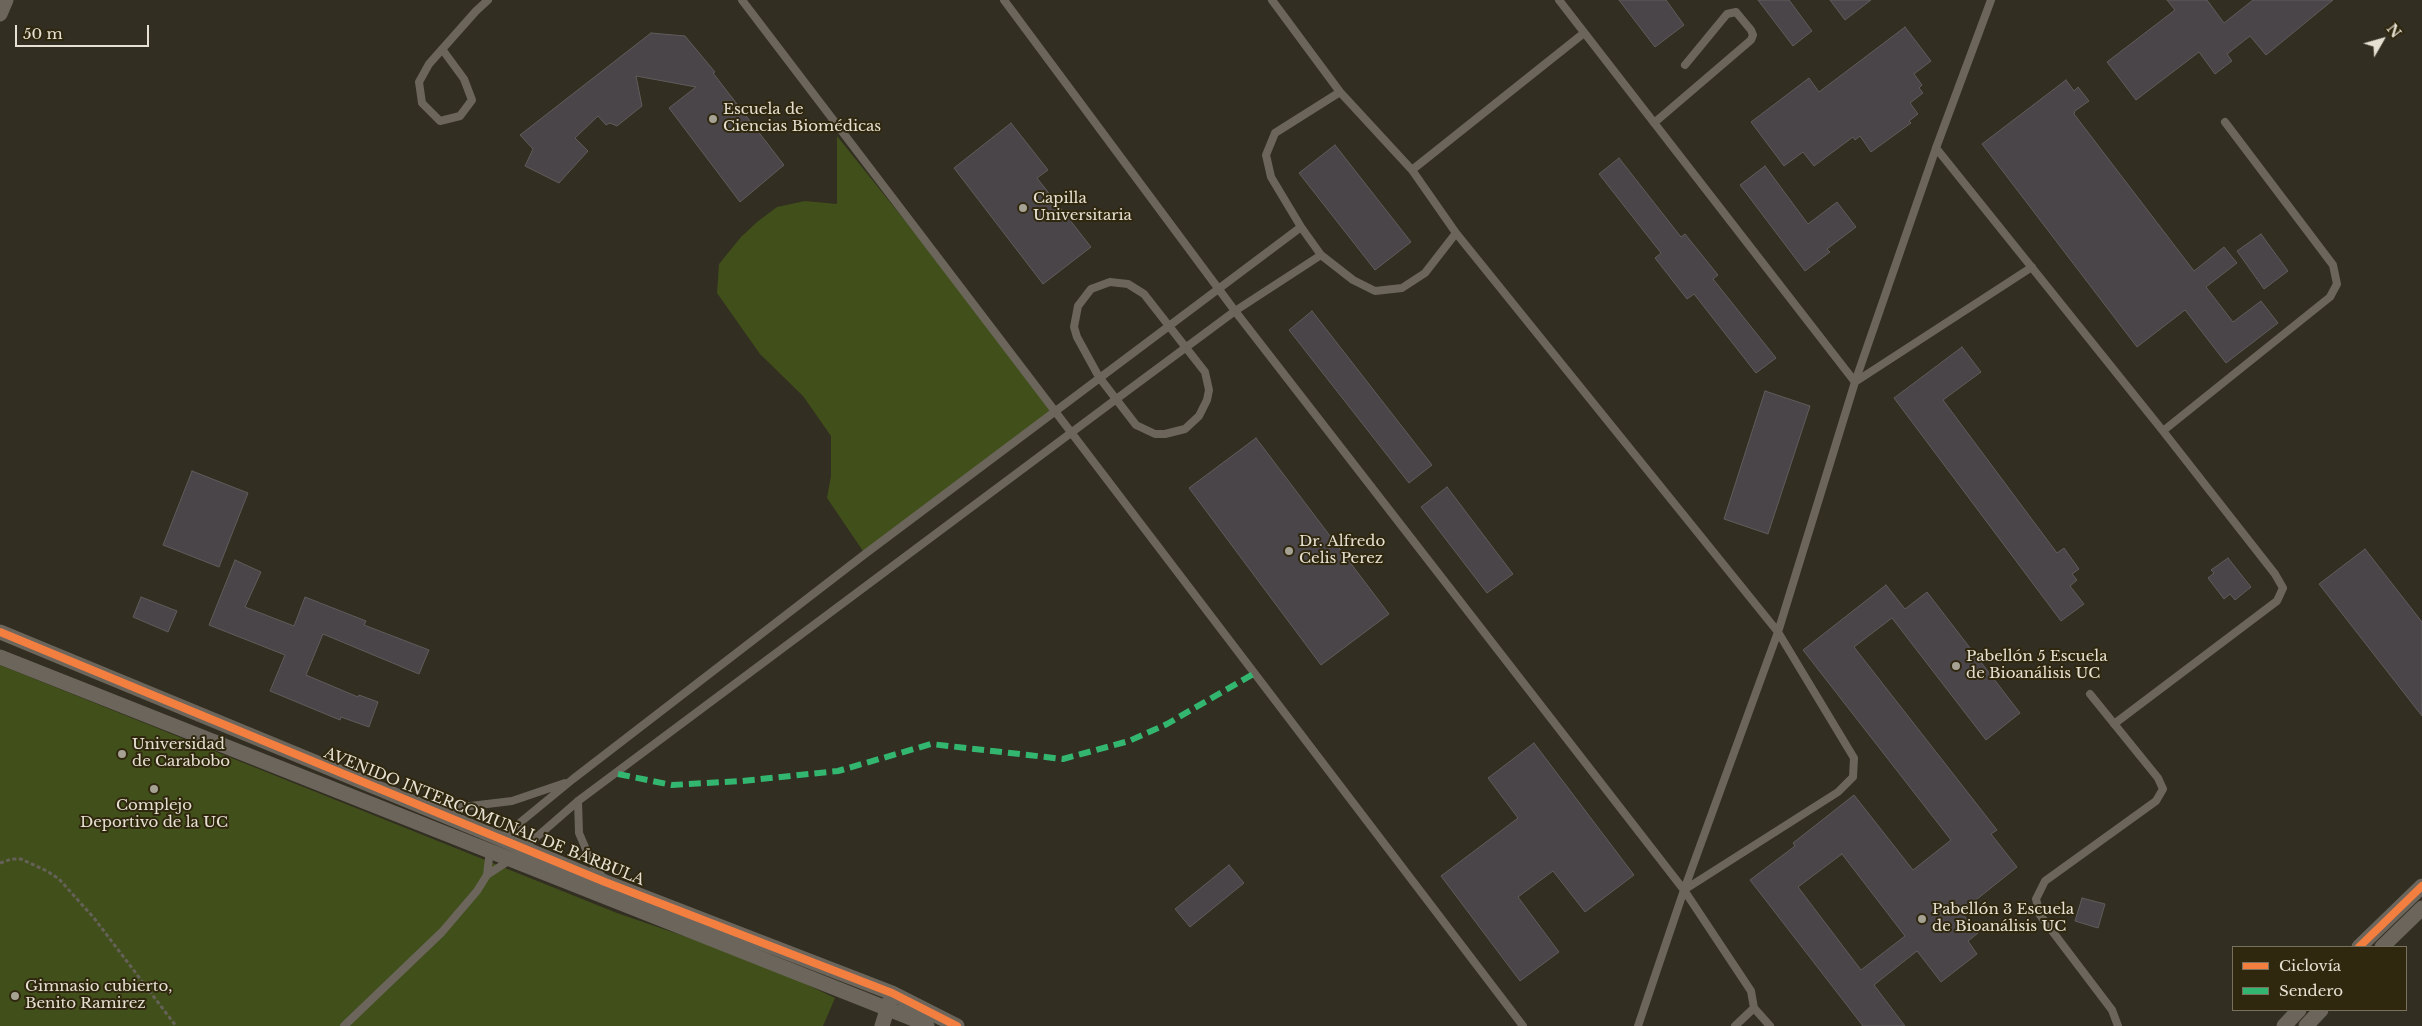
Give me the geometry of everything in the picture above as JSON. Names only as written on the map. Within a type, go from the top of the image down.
[{"type":"street","points":[[0,14],[6,0]]},
{"type":"street","name":"AVENIDO INTERCOMUNAL DE BÁRBULA","points":[[0,632],[605,882],[892,994],[912,1016],[927,1026]]},
{"type":"street","name":"AVENIDO INTERCOMUNAL DE BÁRBULA","points":[[0,656],[509,860],[888,1009],[957,1026]]},
{"type":"street","points":[[2360,946],[2422,886]]},
{"type":"street","points":[[2383,946],[2422,908]]},
{"type":"street","points":[[882,1026],[892,994]]},
{"type":"street","points":[[2284,1026],[2299,1011]]},
{"type":"street","points":[[2306,1026],[2320,1011]]},
{"type":"lane","points":[[442,49],[464,79],[472,100],[460,116],[440,121],[422,103],[419,82],[429,64],[442,49],[488,0]]},
{"type":"lane","points":[[742,0],[1056,409],[1523,1026]]},
{"type":"lane","points":[[1004,0],[1235,311],[1684,890],[1751,991],[1754,1008],[1770,1026]]},
{"type":"lane","points":[[1272,0],[1340,92],[1412,170],[1456,233],[1778,632],[1854,758],[1853,777],[1838,792],[1684,890]]},
{"type":"lane","points":[[1558,0],[1855,382]]},
{"type":"lane","points":[[1638,1026],[1684,890],[1778,632],[1855,382],[1936,148],[1991,0]]},
{"type":"lane","points":[[1654,123],[1751,40],[1753,34],[1736,12],[1727,14],[1684,65]]},
{"type":"lane","points":[[1412,170],[1584,33]]},
{"type":"lane","points":[[1340,92],[1275,134],[1266,155],[1271,177],[1301,227],[1321,255],[1353,280],[1375,291],[1402,288],[1425,273],[1456,233]]},
{"type":"lane","points":[[2163,431],[2330,297],[2337,284],[2333,265],[2225,122]]},
{"type":"lane","points":[[1936,148],[2163,431],[2275,574],[2283,588],[2277,600],[2114,724]]},
{"type":"lane","points":[[487,875],[490,851],[500,839],[573,779],[1056,409],[1301,227]]},
{"type":"lane","points":[[344,1026],[442,932],[477,891],[487,875],[524,849],[578,802],[1235,311],[1321,255]]},
{"type":"lane","points":[[1855,382],[2032,267]]},
{"type":"lane","points":[[1110,282],[1128,284],[1144,294],[1169,325],[1205,372],[1209,390],[1204,408],[1193,423],[1176,433],[1155,434],[1136,425],[1115,400],[1099,378],[1077,337],[1074,327],[1078,306],[1091,289],[1110,282]]},
{"type":"lane","points":[[2090,694],[2158,778],[2163,789],[2156,802],[2045,881],[2036,899],[2040,915],[2112,1010],[2118,1026]]},
{"type":"lane","points":[[433,811],[512,800],[538,794],[573,779]]},
{"type":"lane","points":[[578,802],[579,833],[591,861],[605,882]]},
{"type":"lane","points":[[1735,1026],[1754,1008]]},
{"type":"path","points":[[0,863],[12,859],[21,859],[47,871],[64,884],[99,924],[176,1026]]},
{"type":"green space","points":[[837,136],[1056,409],[865,554],[827,498],[831,476],[831,436],[803,396],[760,354],[717,293],[719,264],[741,237],[777,207],[805,201],[837,204]]},
{"type":"green space","name":"Complejo Deportivo de la UC","points":[[0,665],[617,913],[759,962],[835,998],[823,1026],[0,1026]]},
{"type":"building","points":[[1619,0],[1666,0],[1684,25],[1655,47]]},
{"type":"building","points":[[1758,0],[1789,0],[1812,31],[1793,46]]},
{"type":"building","points":[[1830,0],[1871,0],[1845,20]]},
{"type":"building","points":[[2167,0],[2207,0],[2224,23],[2253,0],[2333,0],[2266,55],[2250,36],[2227,54],[2232,61],[2215,74],[2199,52],[2136,100],[2107,62],[2175,10]]},
{"type":"building","points":[[1905,27],[1931,61],[1914,74],[1922,85],[1919,88],[1923,93],[1910,103],[1918,114],[1909,121],[1911,123],[1871,152],[1860,136],[1855,140],[1853,137],[1814,166],[1803,152],[1784,166],[1751,122],[1809,78],[1819,92]]},
{"type":"building","name":"Escuela de Ciencias Biomédicas","points":[[651,33],[685,36],[715,72],[713,73],[784,165],[740,202],[669,108],[696,87],[636,76],[642,106],[617,126],[610,123],[606,125],[598,116],[575,138],[588,151],[559,183],[525,166],[533,149],[520,135]]},
{"type":"building","points":[[2066,80],[2074,91],[2078,87],[2089,101],[2075,111],[2074,114],[2194,271],[2224,247],[2237,263],[2206,287],[2233,322],[2261,301],[2278,323],[2226,363],[2185,310],[2137,347],[1982,144]]},
{"type":"building","name":"Capilla Universitaria","points":[[1011,123],[1048,170],[1037,178],[1091,247],[1043,284],[954,168]]},
{"type":"building","points":[[1335,145],[1411,242],[1375,270],[1299,173]]},
{"type":"building","points":[[1619,158],[1681,237],[1685,234],[1718,275],[1713,279],[1776,358],[1756,373],[1694,294],[1687,299],[1655,258],[1661,253],[1599,174]]},
{"type":"building","points":[[1765,166],[1808,224],[1837,202],[1856,227],[1827,249],[1830,252],[1805,271],[1740,185]]},
{"type":"building","points":[[2261,234],[2288,271],[2264,289],[2237,251]]},
{"type":"building","points":[[1312,311],[1432,465],[1409,483],[1289,330]]},
{"type":"building","points":[[1962,347],[1981,372],[1943,400],[2057,553],[2064,548],[2079,569],[2072,574],[2077,580],[2070,586],[2084,604],[2061,621],[1894,398]]},
{"type":"building","points":[[1765,391],[1810,406],[1768,534],[1724,519]]},
{"type":"building","name":"Dr. Alfredo Celis Perez","points":[[1256,438],[1389,614],[1321,665],[1189,488]]},
{"type":"building","points":[[192,471],[248,493],[219,567],[163,545]]},
{"type":"building","points":[[1447,487],[1513,574],[1487,593],[1421,507]]},
{"type":"building","points":[[2365,549],[2422,622],[2422,716],[2319,584]]},
{"type":"building","points":[[2228,558],[2251,587],[2235,600],[2230,594],[2224,599],[2208,578],[2214,573],[2211,570]]},
{"type":"building","points":[[235,560],[261,572],[245,607],[294,626],[305,597],[366,621],[364,625],[429,650],[419,674],[323,634],[306,675],[358,697],[359,695],[378,702],[369,727],[341,717],[340,720],[270,691],[285,655],[209,625]]},
{"type":"building","points":[[1886,585],[1905,609],[1927,592],[2020,713],[1986,740],[1892,618],[1854,647],[1997,830],[1991,834],[2017,867],[1961,912],[1978,933],[1968,941],[1977,954],[1941,982],[1917,951],[1874,985],[1905,1026],[1863,1026],[1750,880],[1795,846],[1793,843],[1854,795],[1913,870],[1951,840],[1803,650]],"holes":[[[1842,854],[1905,936],[1861,970],[1798,887]]]},
{"type":"building","points":[[141,597],[177,611],[168,632],[133,617]]},
{"type":"building","points":[[1534,743],[1634,875],[1585,912],[1553,871],[1518,897],[1559,952],[1520,981],[1441,876],[1518,818],[1488,778]]},
{"type":"building","points":[[1229,865],[1244,883],[1190,927],[1175,909]]},
{"type":"building","points":[[2082,898],[2105,904],[2098,928],[2075,921]]},
{"type":"marked path","points":[[618,774],[672,785],[742,781],[838,771],[931,744],[1063,759],[1129,741],[1167,724],[1255,673]]},
{"type":"cycle path","points":[[0,632],[605,882],[892,993],[957,1026]]},
{"type":"cycle path","points":[[2360,946],[2422,886]]},
{"type":"place","name":"Escuela de Ciencias Biomédicas","points":[[713,119]]},
{"type":"place","name":"Capilla Universitaria","points":[[1023,208]]},
{"type":"place","name":"Dr. Alfredo Celis Perez","points":[[1289,551]]},
{"type":"place","name":"Pabellón 5 Escuela de Bioanálisis UC","points":[[1956,666]]},
{"type":"place","name":"Universidad de Carabobo","points":[[122,754]]},
{"type":"place","name":"Complejo Deportivo de la UC","points":[[154,789]]},
{"type":"place","name":"Pabellón 3 Escuela de Bioanálisis UC","points":[[1922,919]]},
{"type":"place","name":"Gimnasio cubierto, Benito Ramirez","points":[[15,996]]}]
